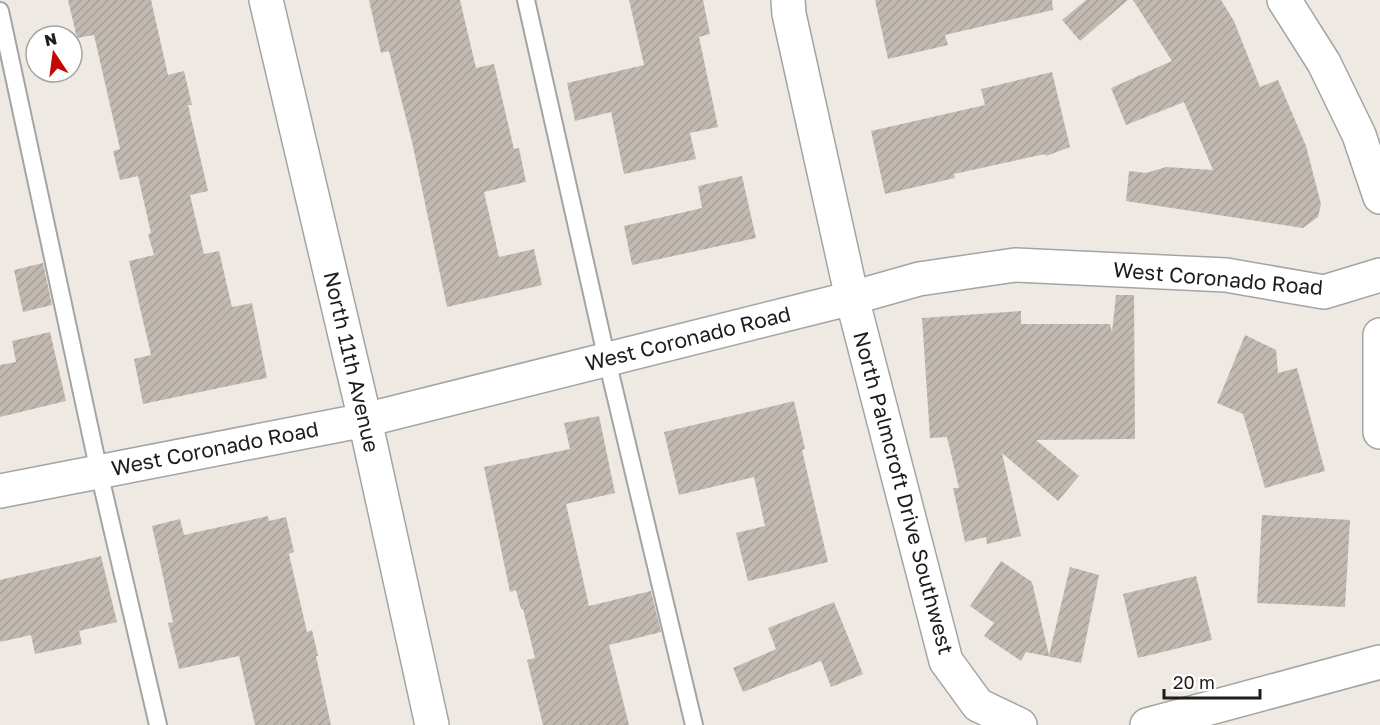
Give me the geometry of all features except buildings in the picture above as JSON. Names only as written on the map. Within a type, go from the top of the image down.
[{"type":"street","name":"North 11th Avenue","points":[[266,0],[365,420],[432,725]]},
{"type":"street","name":"North Palmcroft Drive Southwest","points":[[788,0],[789,14],[852,298],[946,661],[978,705],[1020,725]]},
{"type":"street","points":[[1284,0],[1324,63],[1359,135],[1380,197]]},
{"type":"street","name":"West Coronado Road","points":[[0,491],[365,420],[852,298],[919,279],[1015,265],[1226,275],[1324,292],[1380,275]]},
{"type":"street","points":[[1380,334],[1380,432]]},
{"type":"street","points":[[1147,725],[1380,662]]},
{"type":"lane","points":[[526,0],[607,360],[694,725]]},
{"type":"lane","points":[[0,11],[99,472],[158,725]]}]
